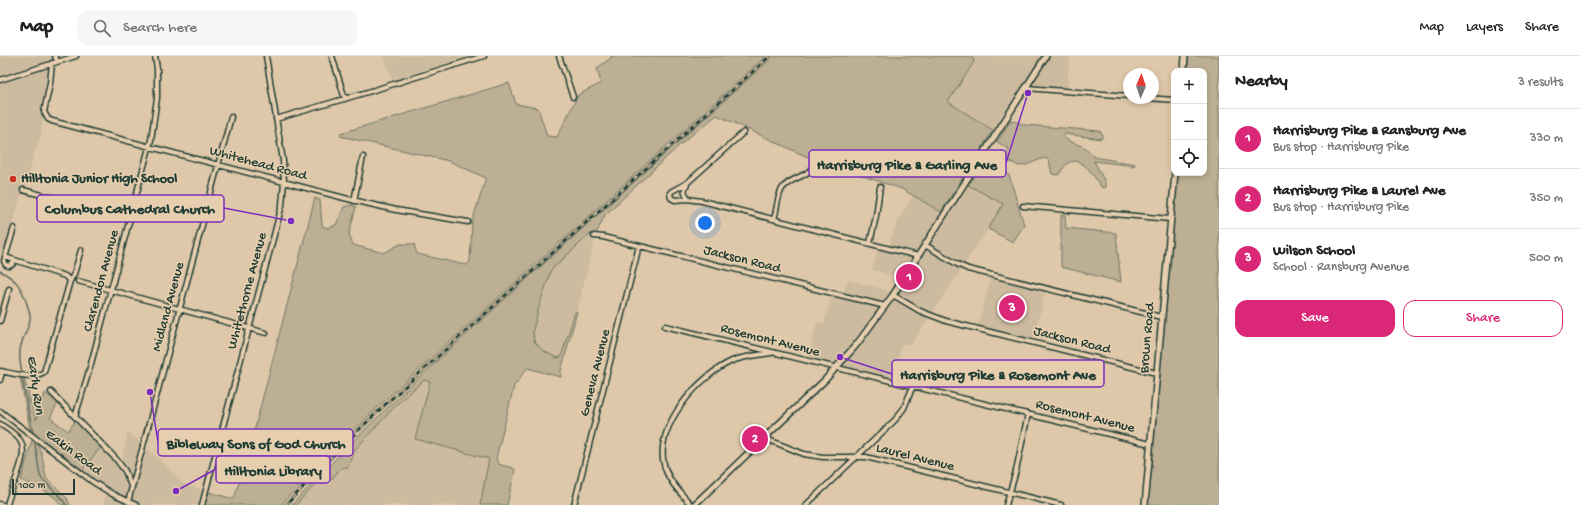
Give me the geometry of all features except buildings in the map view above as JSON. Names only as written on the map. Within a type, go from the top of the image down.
[{"type":"main road","points":[[692,505],[837,368],[857,344],[893,295],[1046,56]]},
{"type":"main road","points":[[1184,68],[1185,56]]},
{"type":"main road","name":"Brown Road","points":[[1145,505],[1174,176]]},
{"type":"street","points":[[54,63],[55,56]]},
{"type":"street","points":[[0,80],[76,56]]},
{"type":"street","name":"Clarendon Avenue","points":[[75,417],[89,371],[149,146],[157,98],[157,69],[155,56]]},
{"type":"street","name":"Whitethorne Avenue","points":[[202,505],[282,205],[284,182],[283,161],[266,56]]},
{"type":"street","points":[[332,56],[345,99]]},
{"type":"street","points":[[276,118],[345,99],[484,56]]},
{"type":"street","points":[[559,56],[573,97]]},
{"type":"street","name":"Whitehead Road","points":[[54,63],[44,108],[45,116],[52,121],[354,201],[396,210],[468,222]]},
{"type":"street","points":[[1026,88],[1123,96]]},
{"type":"street","points":[[1159,99],[1171,100]]},
{"type":"street","name":"Midland Avenue","points":[[128,502],[231,117]]},
{"type":"street","points":[[744,132],[687,183],[672,191],[670,196],[671,198],[675,200],[690,199],[918,256]]},
{"type":"street","points":[[354,201],[363,157]]},
{"type":"street","points":[[774,219],[782,188],[790,181],[806,173],[815,165],[815,162]]},
{"type":"street","points":[[687,183],[684,189],[685,194],[690,199]]},
{"type":"street","points":[[870,243],[880,187]]},
{"type":"street","points":[[23,190],[129,218]]},
{"type":"street","points":[[1024,206],[1170,219]]},
{"type":"street","points":[[14,228],[4,261],[7,266],[13,264],[14,260]]},
{"type":"street","name":"Jackson Road","points":[[594,236],[885,306]]},
{"type":"street","points":[[924,245],[968,269],[1162,317]]},
{"type":"street","name":"Geneva Avenue","points":[[574,505],[639,246]]},
{"type":"street","points":[[0,380],[1,372],[40,375],[44,372],[70,281],[74,274],[81,250]]},
{"type":"street","points":[[5,257],[64,276],[70,281]]},
{"type":"street","points":[[78,281],[266,333]]},
{"type":"street","points":[[0,321],[9,288]]},
{"type":"street","name":"Jackson Road","points":[[893,295],[920,311],[946,321],[1156,373]]},
{"type":"street","name":"Rosemont Avenue","points":[[665,326],[1150,444]]},
{"type":"street","points":[[692,505],[672,481],[664,465],[663,454],[665,437],[671,421],[690,394],[721,367],[734,360],[774,353]]},
{"type":"street","points":[[806,505],[855,456],[894,420],[904,408],[913,386]]},
{"type":"street","points":[[51,392],[116,459],[125,471],[132,486]]},
{"type":"street","name":"Eakin Road","points":[[0,411],[93,482],[136,505]]},
{"type":"street","points":[[1006,505],[1016,471],[1028,414]]},
{"type":"street","points":[[0,424],[16,435],[24,447],[23,456],[9,495],[7,505]]},
{"type":"street","name":"Laurel Avenue","points":[[764,438],[804,454],[866,457],[1061,505]]},
{"type":"shaded area","name":"Hilltonia Junior High School","points":[[0,56],[53,56],[55,65],[50,67],[41,134],[0,262]]},
{"type":"shaded area","points":[[384,56],[469,56],[392,80]]},
{"type":"shaded area","points":[[611,56],[766,56],[384,401],[281,505],[205,505],[209,492],[234,499],[253,435],[315,198],[320,200],[322,226],[328,228],[336,225],[344,207],[351,205],[356,207],[349,234],[353,245],[384,253],[400,244],[414,244],[417,254],[466,265],[470,262],[472,222],[486,178],[449,161],[340,136],[341,133],[509,83],[516,104],[538,108],[547,136],[557,137],[578,95],[601,83],[597,68],[611,58]]},
{"type":"shaded area","points":[[774,56],[972,56],[974,62],[948,102],[993,130],[941,212],[902,189],[812,159],[717,115],[684,141],[605,215],[596,234],[590,234],[551,270],[533,330],[534,341],[542,350],[557,358],[561,357],[575,312],[577,312],[561,371],[561,377],[527,368],[514,386],[496,458],[498,464],[513,468],[515,470],[507,505],[480,505],[489,459],[415,439],[430,382],[424,380],[398,403],[353,452],[348,467],[341,468],[332,479],[321,478],[296,505],[292,505],[372,422],[428,369]]},
{"type":"shaded area","points":[[972,56],[1070,56],[1067,92],[1030,89],[1002,135],[948,102],[974,62]]},
{"type":"shaded area","points":[[1188,56],[1219,56],[1219,505],[1147,505],[1177,176],[1207,176],[1207,68],[1186,68]]},
{"type":"shaded area","points":[[1011,120],[1025,125],[1100,131],[1103,136],[1101,139],[1065,134],[1063,137],[1086,148],[1094,157],[1135,164],[1134,166],[1094,161],[1105,182],[1105,188],[1101,187],[1088,168],[1078,162],[1073,161],[1068,163],[1058,175],[1052,174],[1049,160],[1044,158],[1019,166],[1004,159],[1009,149],[997,142]]},
{"type":"shaded area","points":[[984,161],[1009,175],[1024,225],[1013,242],[988,229],[1003,204],[968,185]]},
{"type":"shaded area","points":[[961,181],[1003,204],[911,345],[902,343],[893,380],[808,360],[817,322],[824,324],[832,292],[843,295],[848,280],[894,292],[903,278],[872,270],[879,244],[889,246],[898,219],[914,195],[941,212]]},
{"type":"shaded area","points":[[1061,215],[1065,215],[1066,228],[1116,233],[1121,282],[1061,267]]},
{"type":"shaded area","points":[[590,234],[596,234],[577,312],[574,312],[561,357],[557,358],[542,350],[534,341],[533,330],[539,307],[551,270]]},
{"type":"shaded area","points":[[991,276],[1046,291],[1033,340],[978,326]]},
{"type":"shaded area","points":[[20,377],[24,378],[36,420],[45,393],[58,403],[50,418],[68,431],[75,421],[101,447],[82,470],[30,430]]},
{"type":"shaded area","points":[[422,380],[430,382],[415,439],[490,459],[480,505],[296,505],[321,478],[332,478],[341,468],[348,467],[353,452],[398,403]]},
{"type":"shaded area","points":[[128,432],[156,456],[182,483],[209,492],[205,505],[103,505],[106,494],[78,474],[103,444],[122,459]]},
{"type":"shaded area","points":[[32,440],[38,445],[42,455],[46,478],[67,498],[70,505],[61,505],[53,496],[21,480]]},
{"type":"waterway","name":"Early Run","points":[[0,271],[11,277],[18,284],[30,313],[28,328],[20,350],[22,373]]},
{"type":"waterway","name":"Early Run","points":[[22,377],[33,434]]},
{"type":"waterway","name":"Early Run","points":[[34,438],[40,476],[66,505]]},
{"type":"railway","points":[[286,505],[337,451],[390,400],[770,56]]},
{"type":"place","name":"Harrisburg Pike & Garling Ave","points":[[1028,93]]},
{"type":"place","name":"Hilltonia Junior High School","points":[[13,179]]},
{"type":"place","name":"Columbus Cathedral Church","points":[[291,221]]},
{"type":"place","name":"Harrisburg Pike & Ransburg Ave","points":[[909,277]]},
{"type":"place","name":"Wilson School","points":[[1012,308]]},
{"type":"place","name":"Harrisburg Pike & Rosemont Ave","points":[[840,357]]},
{"type":"place","name":"Bibleway Sons of God Church","points":[[150,392]]},
{"type":"place","name":"Harrisburg Pike & Laurel Ave","points":[[755,439]]},
{"type":"place","name":"Hilltonia Library","points":[[176,491]]}]
